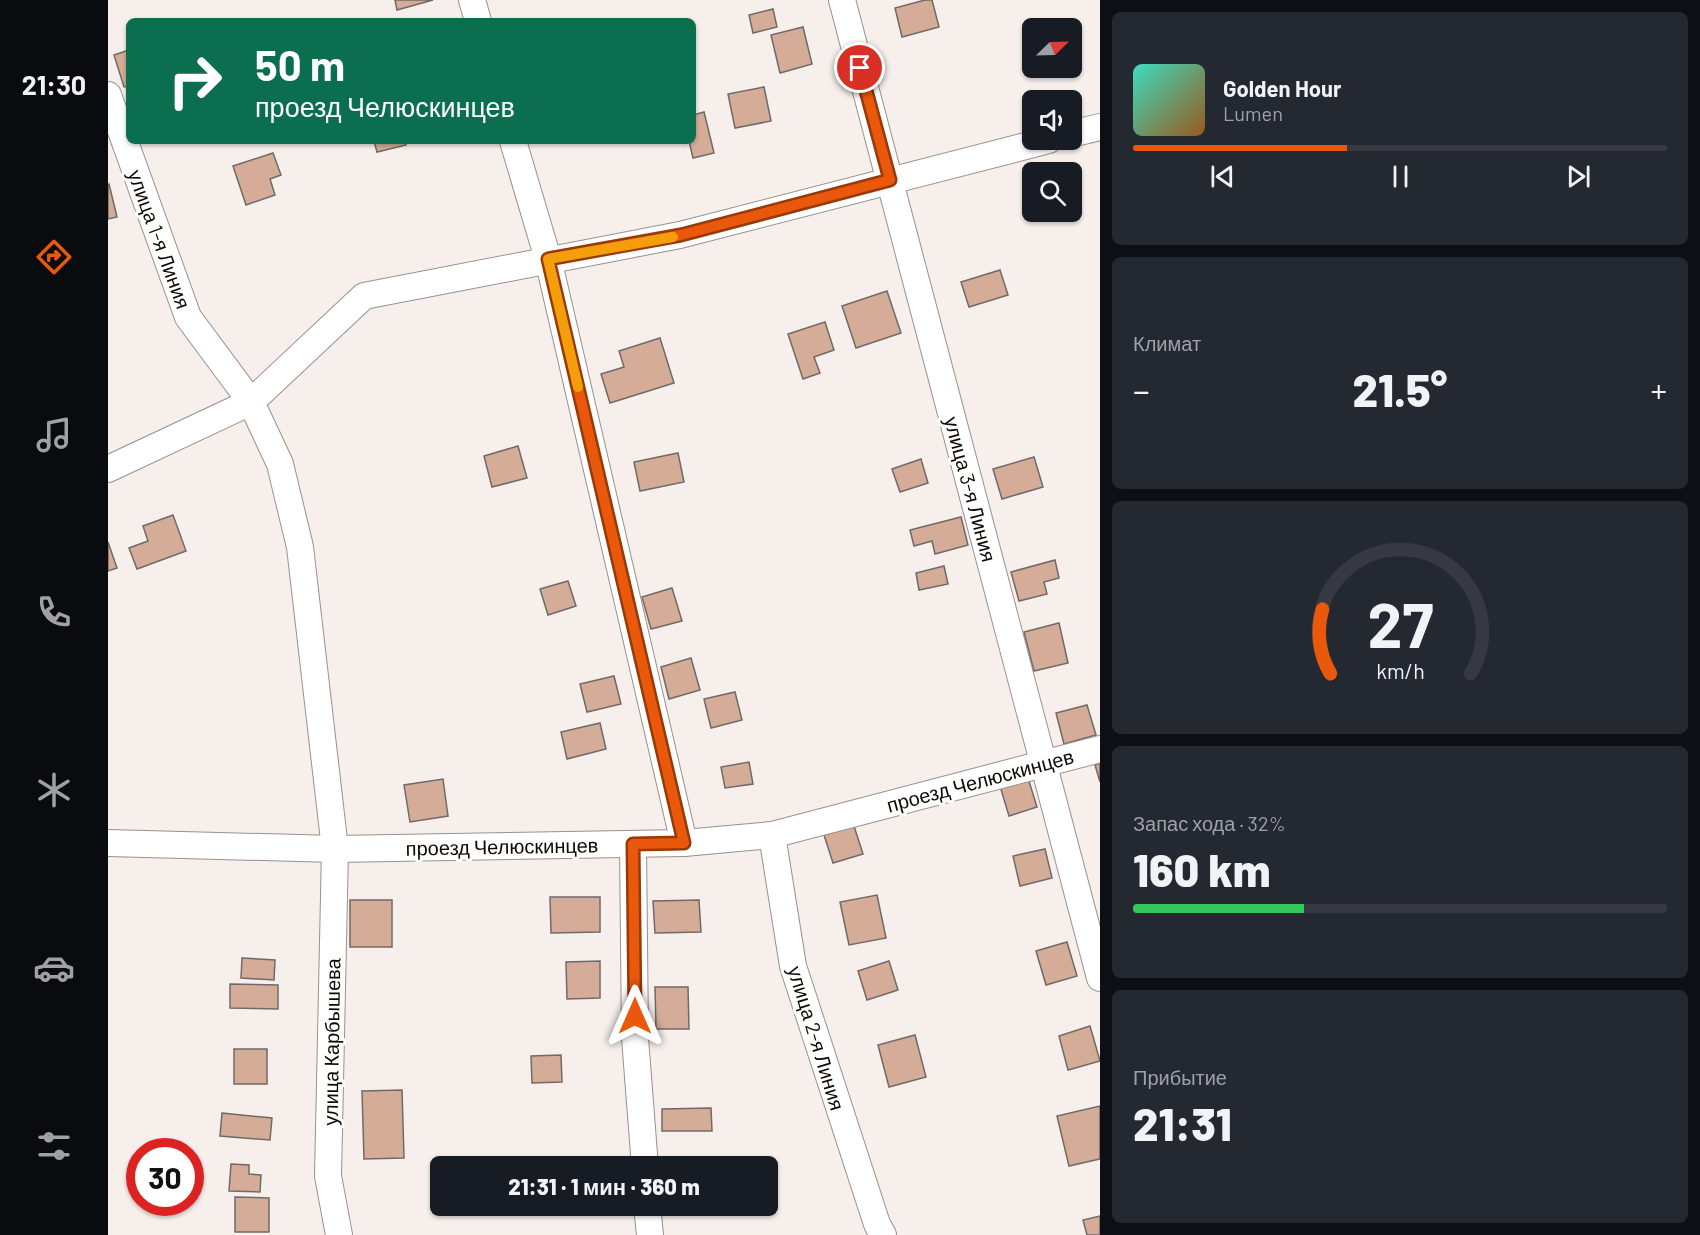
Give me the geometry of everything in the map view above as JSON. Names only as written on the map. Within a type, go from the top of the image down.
[{"type":"street","points":[[472,0],[477,18]]},
{"type":"street","name":"улица 3-я Линия","points":[[842,0],[1100,978]]},
{"type":"street","name":"улица 1-я Линия","points":[[108,95],[188,317],[251,402],[280,464],[300,547],[335,849]]},
{"type":"street","points":[[1082,131],[1100,126]]},
{"type":"street","points":[[514,144],[548,259],[684,843]]},
{"type":"street","points":[[108,469],[251,402],[364,296],[681,235],[1022,147]]},
{"type":"street","name":"проезд Челюскинцев","points":[[108,843],[335,849],[684,843],[772,835],[1100,749]]},
{"type":"street","name":"улица 2-я Линия","points":[[772,835],[793,966],[873,1212],[883,1235]]},
{"type":"street","points":[[633,844],[635,1038],[644,1156]]},
{"type":"street","name":"улица Карбышева","points":[[335,849],[328,1176],[339,1235]]},
{"type":"street","points":[[648,1216],[650,1235]]},
{"type":"building","points":[[395,0],[433,0],[397,10]]},
{"type":"building","points":[[932,0],[939,27],[902,37],[895,8]]},
{"type":"building","points":[[773,9],[777,27],[753,33],[749,15]]},
{"type":"building","points":[[803,27],[812,64],[780,73],[771,35]]},
{"type":"building","points":[[126,51],[126,87],[124,87],[114,55]]},
{"type":"building","points":[[764,87],[771,121],[735,128],[728,94]]},
{"type":"building","points":[[704,112],[714,153],[693,158],[690,144],[696,144],[696,114]]},
{"type":"building","points":[[375,144],[406,144],[406,145],[377,152]]},
{"type":"building","points":[[273,153],[281,175],[270,179],[275,195],[246,205],[233,166]]},
{"type":"building","points":[[108,185],[117,217],[108,219]]},
{"type":"building","points":[[1000,270],[1008,295],[969,307],[961,282]]},
{"type":"building","points":[[887,291],[901,333],[856,348],[842,306]]},
{"type":"building","points":[[825,322],[834,350],[814,357],[820,373],[803,379],[788,334]]},
{"type":"building","points":[[660,338],[674,383],[610,403],[601,374],[624,367],[619,351]]},
{"type":"building","points":[[518,446],[527,478],[492,487],[484,456]]},
{"type":"building","points":[[678,453],[684,482],[640,491],[634,462]]},
{"type":"building","points":[[1034,457],[1043,487],[1002,499],[993,469]]},
{"type":"building","points":[[921,459],[928,483],[900,492],[892,469]]},
{"type":"building","points":[[173,515],[186,551],[137,569],[129,548],[148,541],[143,526]]},
{"type":"building","points":[[961,517],[968,545],[935,554],[932,541],[914,546],[910,530]]},
{"type":"building","points":[[108,542],[117,568],[108,571]]},
{"type":"building","points":[[1055,560],[1059,578],[1044,582],[1047,594],[1019,601],[1011,572]]},
{"type":"building","points":[[944,566],[948,584],[919,590],[916,573]]},
{"type":"building","points":[[568,581],[576,606],[548,615],[540,589]]},
{"type":"building","points":[[672,588],[682,621],[651,629],[642,597]]},
{"type":"building","points":[[1059,623],[1068,663],[1034,671],[1024,632]]},
{"type":"building","points":[[691,658],[700,690],[669,699],[661,667]]},
{"type":"building","points":[[614,676],[621,704],[587,712],[580,684]]},
{"type":"building","points":[[735,692],[742,720],[711,728],[704,699]]},
{"type":"building","points":[[1087,705],[1096,735],[1064,744],[1056,713]]},
{"type":"building","points":[[600,723],[606,749],[567,759],[561,732]]},
{"type":"building","points":[[749,762],[753,784],[725,788],[721,767]]},
{"type":"building","points":[[1100,763],[1100,782],[1095,765]]},
{"type":"building","points":[[1028,778],[1037,807],[1009,816],[1000,786]]},
{"type":"building","points":[[443,779],[448,816],[410,822],[404,785]]},
{"type":"building","points":[[854,826],[863,854],[833,863],[824,835]]},
{"type":"building","points":[[1045,849],[1052,878],[1020,886],[1013,856]]},
{"type":"building","points":[[877,895],[886,938],[849,945],[840,902]]},
{"type":"building","points":[[550,897],[600,897],[600,932],[551,933]]},
{"type":"building","points":[[350,900],[392,900],[392,947],[350,947]]},
{"type":"building","points":[[699,900],[701,932],[655,933],[653,901]]},
{"type":"building","points":[[1067,942],[1077,976],[1046,985],[1036,951]]},
{"type":"building","points":[[242,958],[275,960],[274,980],[241,978]]},
{"type":"building","points":[[600,961],[600,998],[567,999],[566,962]]},
{"type":"building","points":[[889,961],[898,990],[867,1000],[858,971]]},
{"type":"building","points":[[230,984],[278,985],[278,1009],[230,1008]]},
{"type":"building","points":[[655,987],[688,987],[689,1029],[656,1029]]},
{"type":"building","points":[[1090,1026],[1100,1061],[1068,1070],[1059,1036]]},
{"type":"building","points":[[915,1035],[926,1077],[889,1087],[878,1045]]},
{"type":"building","points":[[234,1049],[267,1049],[267,1084],[234,1084]]},
{"type":"building","points":[[561,1055],[562,1082],[532,1083],[531,1056]]},
{"type":"building","points":[[402,1090],[404,1158],[364,1159],[362,1091]]},
{"type":"building","points":[[1100,1106],[1100,1159],[1069,1166],[1057,1116]]},
{"type":"building","points":[[711,1108],[712,1131],[662,1131],[662,1109]]},
{"type":"building","points":[[222,1113],[272,1118],[270,1140],[220,1136]]},
{"type":"building","points":[[231,1164],[249,1165],[249,1174],[261,1175],[260,1192],[229,1191]]},
{"type":"building","points":[[235,1197],[269,1198],[269,1232],[235,1232]]},
{"type":"building","points":[[1100,1216],[1100,1235],[1087,1235],[1083,1220]]},
{"type":"slow traffic","points":[[578,387],[548,259],[673,237]]},
{"type":"route","points":[[635,1016],[633,844],[684,843],[548,259],[681,235],[890,180],[860,68]]}]
